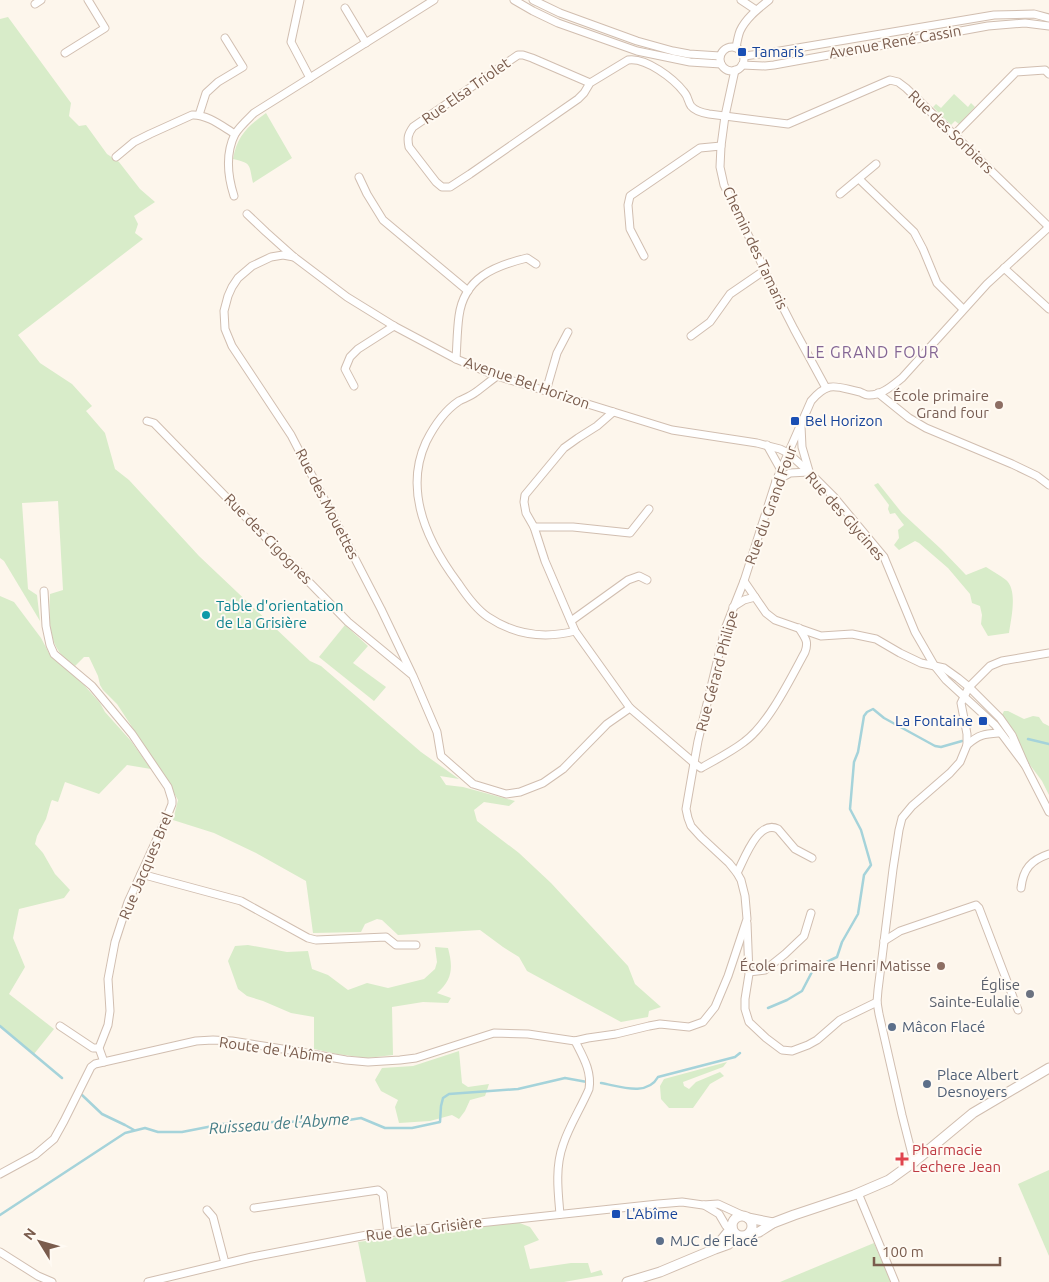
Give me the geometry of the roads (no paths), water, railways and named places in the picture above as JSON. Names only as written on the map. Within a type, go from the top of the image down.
[{"type":"street","points":[[65,53],[105,28],[88,0]]},
{"type":"street","points":[[300,0],[290,42],[310,78]]},
{"type":"street","points":[[418,0],[423,7]]},
{"type":"street","points":[[234,196],[228,165],[231,146],[235,134],[254,113],[434,0]]},
{"type":"street","points":[[514,0],[558,23],[636,51],[690,62],[721,64]]},
{"type":"street","points":[[533,0],[560,13],[637,41],[689,54],[720,56]]},
{"type":"street","points":[[741,0],[756,10]]},
{"type":"street","points":[[736,48],[739,33],[745,24],[756,10],[769,0]]},
{"type":"street","points":[[345,8],[366,42]]},
{"type":"street","name":"Avenue René Cassin","points":[[744,56],[859,39],[994,15],[1034,14],[1049,18]]},
{"type":"street","name":"Avenue René Cassin","points":[[742,65],[774,65],[988,26],[1025,23],[1049,26]]},
{"type":"street","points":[[199,115],[206,93],[218,82],[243,67],[225,38]]},
{"type":"street","points":[[732,47],[740,50],[744,56],[742,65],[738,70],[727,70],[721,64],[720,56],[725,49],[732,47]]},
{"type":"street","name":"Rue Elsa Triolet","points":[[590,83],[532,58],[523,55],[518,56],[413,127],[407,140],[409,147],[436,182],[442,187],[450,187],[578,99],[590,83],[628,60],[633,59],[654,68],[673,81],[685,93],[692,107],[698,111],[725,116]]},
{"type":"street","name":"Chemin des Tamaris","points":[[734,70],[721,146],[720,167],[724,185],[794,329],[826,388]]},
{"type":"street","points":[[954,135],[1016,72],[1045,70],[1049,74]]},
{"type":"street","name":"Rue des Sorbiers","points":[[725,116],[788,124],[890,80],[898,82],[1049,227]]},
{"type":"street","points":[[116,157],[134,142],[192,115],[199,115],[235,134]]},
{"type":"street","points":[[644,256],[630,229],[628,205],[630,196],[700,148],[721,146]]},
{"type":"street","points":[[840,194],[876,164]]},
{"type":"street","points":[[359,177],[383,220],[468,291]]},
{"type":"street","points":[[859,179],[914,232],[937,283],[964,309]]},
{"type":"street","name":"Avenue Bel Horizon","points":[[248,214],[294,257],[348,297],[394,326],[456,358],[497,376],[672,430],[766,445],[780,448],[788,454]]},
{"type":"street","points":[[826,388],[834,386],[868,395],[878,394],[889,388],[902,378],[1004,268],[1049,227]]},
{"type":"street","name":"Rue des Mouettes","points":[[294,257],[271,257],[252,266],[238,278],[228,296],[224,311],[225,329],[232,346],[291,435],[381,609],[413,676],[436,732],[441,756],[473,784],[506,794],[520,792],[543,783],[563,769],[607,724],[630,708]]},
{"type":"street","points":[[456,358],[459,315],[464,297],[468,291],[480,277],[509,262],[527,258],[536,264]]},
{"type":"street","points":[[1004,268],[1049,309]]},
{"type":"street","points":[[691,336],[710,322],[730,294],[765,270]]},
{"type":"street","points":[[354,386],[345,369],[350,358],[358,349],[394,326]]},
{"type":"street","points":[[546,391],[557,353],[568,332]]},
{"type":"street","points":[[497,376],[475,393],[451,407],[437,422],[425,444],[421,456],[417,489],[423,521],[434,547],[450,572],[486,616],[527,634],[561,635],[575,631]]},
{"type":"street","name":"Rue du Grand Four","points":[[826,388],[811,400],[776,481],[744,580],[766,613],[780,622],[821,636],[852,634],[876,639],[921,662],[944,668],[969,687],[1000,718],[1012,735],[1025,765]]},
{"type":"street","points":[[878,394],[926,428],[1012,464],[1037,476],[1049,485]]},
{"type":"street","points":[[612,412],[597,426],[564,448],[526,495],[524,502],[526,513],[534,527],[545,561],[575,631],[630,708],[701,768],[745,742],[768,717],[805,652],[807,640],[799,628]]},
{"type":"street","name":"Rue des Cigognes","points":[[147,422],[154,423],[348,622],[413,676]]},
{"type":"street","points":[[776,481],[790,473],[809,472],[802,447],[801,424]]},
{"type":"street","points":[[766,445],[781,470]]},
{"type":"street","name":"Rue des Glycines","points":[[788,454],[834,497],[884,557],[915,632],[934,665],[946,680],[995,725],[1025,765]]},
{"type":"street","points":[[534,527],[572,527],[630,533],[649,509]]},
{"type":"street","points":[[571,621],[628,580],[639,576],[647,580]]},
{"type":"street","name":"Rue Gérard Philipe","points":[[737,873],[691,826],[686,809],[698,741],[725,629],[744,580]]},
{"type":"street","name":"Rue Jacques Brel","points":[[44,591],[46,626],[54,654],[92,686],[132,734],[168,787],[172,804],[128,902],[114,942],[108,979],[110,1011],[108,1025],[99,1048]]},
{"type":"street","points":[[733,607],[744,600],[755,597]]},
{"type":"street","points":[[914,1162],[877,1002],[893,869],[902,818],[912,806],[960,762],[967,745],[967,734],[961,703],[969,687],[990,666],[1002,661],[1049,653]]},
{"type":"street","points":[[967,745],[975,737],[983,734],[1000,733]]},
{"type":"street","points":[[1025,765],[1049,812]]},
{"type":"street","points":[[812,858],[795,849],[778,829],[774,827],[761,831],[756,837],[737,873],[745,896],[747,919],[749,972],[745,1009],[749,1022],[782,1050],[792,1051],[817,1040],[840,1020],[877,1002]]},
{"type":"street","points":[[1021,888],[1022,879],[1030,864],[1049,854]]},
{"type":"street","points":[[141,874],[241,901],[308,938],[316,940],[386,938],[396,945],[416,944]]},
{"type":"street","points":[[884,941],[900,931],[976,905],[1018,1010]]},
{"type":"street","points":[[749,972],[765,970],[804,936],[811,913]]},
{"type":"street","name":"Route de l'Abîme","points":[[0,1174],[36,1155],[54,1139],[91,1067],[95,1064],[196,1042],[213,1040],[232,1041],[368,1062],[416,1058],[494,1034],[528,1034],[575,1041],[660,1024],[689,1027],[703,1022],[715,1007],[728,976],[747,919]]},
{"type":"street","points":[[60,1026],[93,1048],[99,1048],[104,1062]]},
{"type":"street","points":[[560,1214],[558,1195],[560,1157],[564,1140],[589,1089],[590,1081],[588,1068],[575,1041]]},
{"type":"street","points":[[630,1282],[729,1244],[738,1236],[759,1232],[773,1223],[889,1180],[914,1162],[973,1113],[1049,1068]]},
{"type":"street","points":[[254,1208],[378,1190],[383,1194],[388,1233]]},
{"type":"street","points":[[858,1193],[896,1282]]},
{"type":"street","name":"Rue de la Grisière","points":[[148,1282],[252,1257],[367,1235],[560,1214],[682,1202],[703,1205],[718,1204],[746,1217]]},
{"type":"street","points":[[703,1205],[719,1214],[729,1228],[738,1236]]},
{"type":"street","points":[[208,1210],[213,1217],[225,1263]]},
{"type":"street","points":[[714,1249],[737,1217],[773,1223]]},
{"type":"street","points":[[746,1217],[752,1226],[749,1234]]},
{"type":"street","points":[[0,1252],[38,1276],[52,1282]]},
{"type":"waterway","name":"Ruisseau de l'Abyme","points":[[768,1008],[802,991],[814,968],[837,957],[842,942],[858,914],[864,875],[871,865],[861,830],[850,809],[854,762],[858,752],[864,716],[873,709],[884,718],[935,746],[941,747],[962,741]]},
{"type":"waterway","name":"Ruisseau de l'Abyme","points":[[1028,739],[1049,744]]},
{"type":"waterway","points":[[0,1026],[62,1078]]},
{"type":"waterway","name":"Ruisseau de l'Abyme","points":[[601,1083],[632,1089],[647,1087],[658,1077],[735,1057],[740,1053]]},
{"type":"waterway","name":"Ruisseau de l'Abyme","points":[[0,1215],[125,1133],[145,1128],[158,1132],[182,1132],[223,1124],[343,1121],[361,1118],[385,1128],[412,1128],[440,1122],[443,1098],[449,1094],[518,1089],[565,1078],[587,1082]]},
{"type":"waterway","points":[[82,1095],[102,1114],[134,1130]]},
{"type":"place","name":"Tamaris","points":[[742,52]]},
{"type":"place","name":"École primaire Grand four","points":[[999,405]]},
{"type":"place","name":"Bel Horizon","points":[[795,421]]},
{"type":"place","name":"Table d'orientation de La Grisière","points":[[206,615]]},
{"type":"place","name":"La Fontaine","points":[[983,721]]},
{"type":"place","name":"École primaire Henri Matisse","points":[[941,966]]},
{"type":"place","name":"Église Sainte-Eulalie","points":[[1030,994]]},
{"type":"place","name":"Mâcon Flacé","points":[[892,1027]]},
{"type":"place","name":"Place Albert Desnoyers","points":[[927,1084]]},
{"type":"place","name":"Pharmacie Lechere Jean","points":[[902,1159]]},
{"type":"place","name":"L'Abîme","points":[[616,1214]]},
{"type":"place","name":"MJC de Flacé","points":[[660,1241]]},
{"type":"district","name":"LE GRAND FOUR","points":[[873,352]]}]
